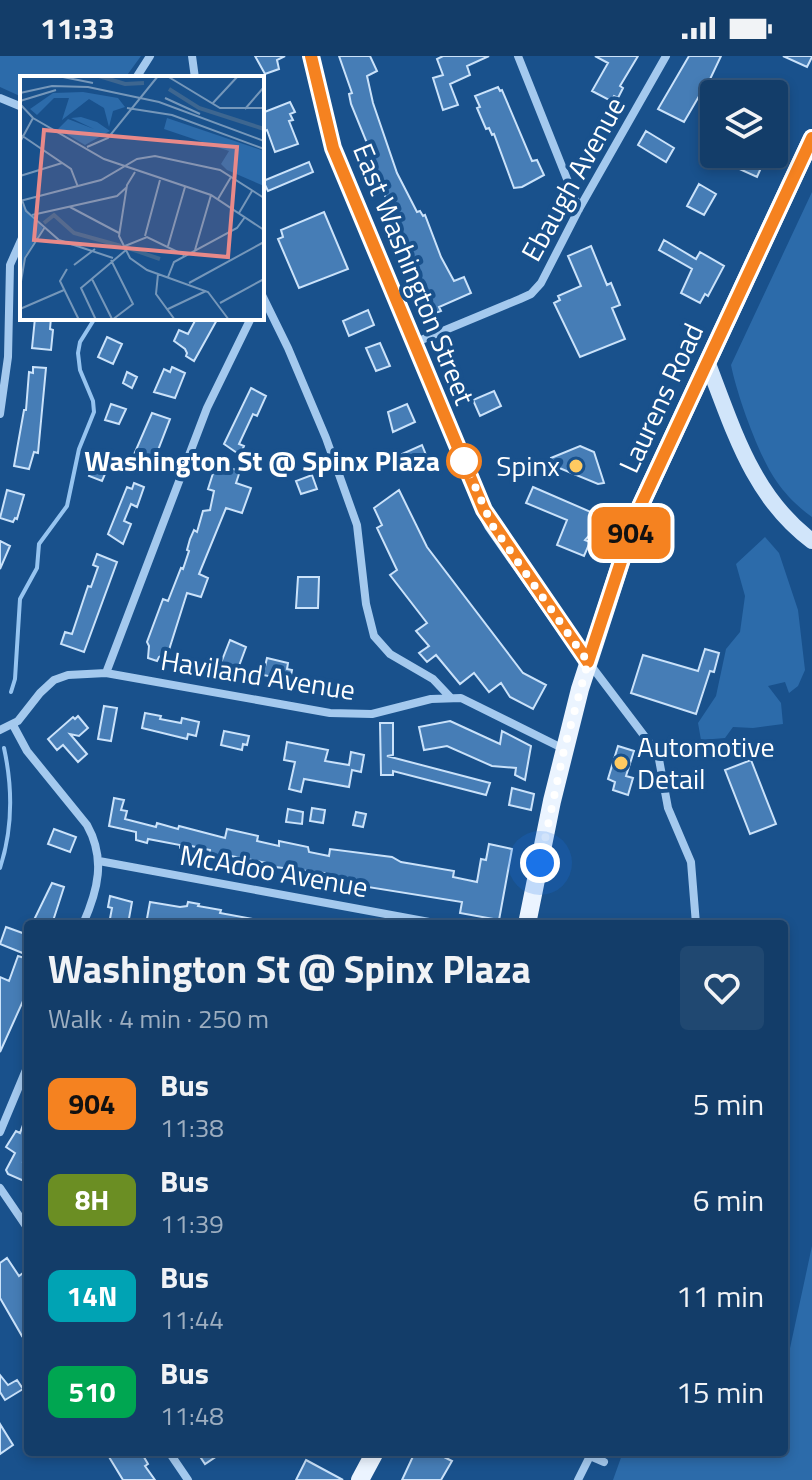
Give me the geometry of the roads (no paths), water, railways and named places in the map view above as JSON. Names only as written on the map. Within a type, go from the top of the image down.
[{"type":"main road","name":"Laurens Road","points":[[528,920],[564,750],[588,662],[637,513],[812,138]]},
{"type":"main road","points":[[360,1480],[373,1456]]},
{"type":"street","points":[[137,76],[150,56]]},
{"type":"street","points":[[192,56],[195,76]]},
{"type":"street","name":"East Washington Street","points":[[311,56],[333,148],[492,525],[588,662],[658,754],[668,808],[691,862],[696,920]]},
{"type":"street","points":[[518,56],[579,209]]},
{"type":"street","name":"Ebaugh Avenue","points":[[414,343],[531,294],[541,283],[579,209],[666,56]]},
{"type":"street","points":[[0,98],[20,106]]},
{"type":"street","points":[[0,414],[8,366],[10,265],[20,242]]},
{"type":"street","points":[[264,300],[326,438],[357,525],[366,604],[374,636],[390,654],[433,679],[450,697]]},
{"type":"street","points":[[106,673],[207,408],[250,320]]},
{"type":"street","points":[[708,364],[756,480],[776,509],[812,541]]},
{"type":"street","name":"Haviland Avenue","points":[[0,730],[13,725],[54,680],[68,675],[106,673],[341,714],[372,714],[431,699],[450,697],[469,700],[564,750]]},
{"type":"street","points":[[13,725],[27,751],[94,838],[99,861],[95,897],[85,920]]},
{"type":"street","name":"McAdoo Avenue","points":[[99,861],[418,920]]},
{"type":"street","points":[[0,1132],[24,1075]]},
{"type":"street","points":[[0,1188],[24,1223]]},
{"type":"street","points":[[172,1456],[188,1480]]},
{"type":"street","points":[[578,1480],[587,1456]]},
{"type":"street","points":[[593,1456],[604,1462]]},
{"type":"waterway","points":[[11,692],[15,679],[20,599],[37,568],[39,544],[67,506],[79,449],[94,412],[93,401],[80,370],[78,353],[80,342],[94,320]]},
{"type":"waterway","points":[[0,868],[10,808],[4,748]]},
{"type":"place","name":"Washington St @ Spinx Plaza","points":[[464,461]]},
{"type":"place","name":"Spinx","points":[[576,466]]},
{"type":"place","name":"Automotive Detail","points":[[621,763]]}]
